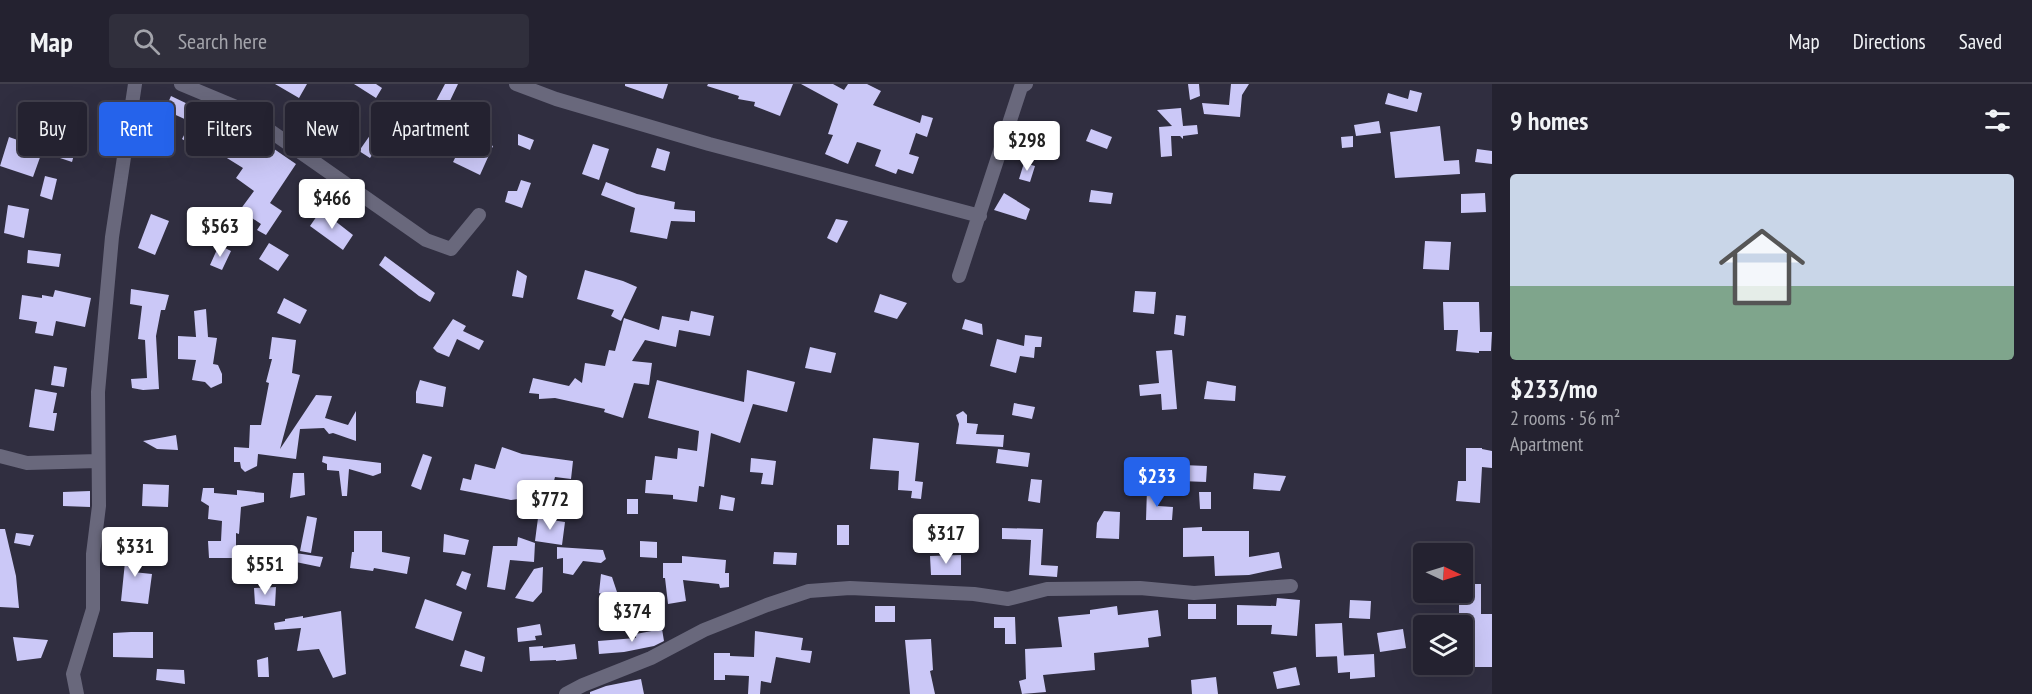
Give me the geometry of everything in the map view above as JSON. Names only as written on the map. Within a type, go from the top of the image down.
[{"type":"street","points":[[77,694],[73,674],[93,609],[93,554],[99,506],[98,392],[112,237],[135,84]]},
{"type":"street","points":[[181,84],[236,107],[426,240],[451,249],[479,216]]},
{"type":"street","points":[[516,84],[556,99],[709,144],[980,216]]},
{"type":"street","points":[[959,276],[1021,87],[1026,84]]},
{"type":"street","points":[[0,456],[27,463],[98,461]]},
{"type":"street","points":[[566,694],[651,657],[704,630],[808,591],[850,588],[974,594],[1008,599],[1047,589],[1140,588],[1194,593],[1291,586]]},
{"type":"building","points":[[275,84],[307,84],[299,98]]},
{"type":"building","points":[[354,84],[376,84],[382,88],[376,98]]},
{"type":"building","points":[[445,84],[458,84],[449,102],[436,101]]},
{"type":"building","points":[[625,84],[668,84],[663,99],[625,86]]},
{"type":"building","points":[[708,84],[793,84],[780,116],[754,106],[755,102],[738,99],[739,96],[707,86]]},
{"type":"building","points":[[801,84],[833,84],[844,90],[848,84],[867,84],[881,91],[873,105],[920,123],[922,115],[933,118],[927,137],[916,133],[909,154],[919,157],[913,174],[898,169],[896,174],[875,166],[881,150],[857,142],[848,164],[825,154],[833,135],[828,134],[838,104]]},
{"type":"building","points":[[1188,84],[1199,84],[1200,96],[1190,100]]},
{"type":"building","points":[[1231,84],[1249,84],[1242,95],[1240,117],[1204,114],[1202,103],[1229,105]]},
{"type":"building","points":[[1410,90],[1422,93],[1417,112],[1385,104],[1388,93],[1408,99]]},
{"type":"building","points":[[171,96],[186,103],[186,120],[174,114],[174,102],[168,102]]},
{"type":"building","points":[[1181,108],[1183,126],[1197,125],[1198,134],[1183,136],[1183,139],[1180,136],[1171,136],[1172,156],[1161,157],[1159,127],[1172,126],[1157,110]]},
{"type":"building","points":[[1379,121],[1381,133],[1356,136],[1354,125]]},
{"type":"building","points":[[1440,126],[1444,161],[1459,160],[1460,174],[1395,178],[1390,132]]},
{"type":"building","points":[[1091,129],[1112,137],[1107,149],[1086,141]]},
{"type":"building","points":[[371,134],[370,158],[359,151]]},
{"type":"building","points":[[518,134],[534,140],[530,150],[518,145]]},
{"type":"building","points":[[1353,136],[1353,147],[1342,148],[1341,137]]},
{"type":"building","points":[[9,137],[18,140],[18,156],[40,156],[33,177],[0,166]]},
{"type":"building","points":[[1017,137],[1033,145],[1028,156],[1012,149]]},
{"type":"building","points":[[593,144],[609,149],[599,180],[582,174]]},
{"type":"building","points":[[273,148],[296,164],[270,203],[282,211],[266,235],[257,230],[261,224],[240,210],[254,191],[236,178],[243,168],[224,156],[273,156]]},
{"type":"building","points":[[657,148],[670,152],[665,171],[651,167]]},
{"type":"building","points":[[1477,149],[1492,151],[1492,164],[1475,162]]},
{"type":"building","points":[[54,156],[74,156],[72,162]]},
{"type":"building","points":[[456,156],[489,156],[480,175],[453,162]]},
{"type":"building","points":[[1024,163],[1035,166],[1030,182],[1019,179]]},
{"type":"building","points":[[45,176],[57,179],[52,200],[40,196]]},
{"type":"building","points":[[521,180],[531,183],[522,208],[505,202],[508,191],[517,191]]},
{"type":"building","points":[[606,182],[637,194],[675,202],[674,209],[695,211],[695,222],[671,221],[667,239],[630,232],[635,208],[601,195]]},
{"type":"building","points":[[1091,190],[1113,193],[1111,204],[1089,202]]},
{"type":"building","points":[[1004,193],[1030,209],[1026,220],[994,210]]},
{"type":"building","points":[[1485,193],[1486,212],[1461,213],[1461,194]]},
{"type":"building","points":[[8,205],[29,209],[24,238],[4,233]]},
{"type":"building","points":[[321,210],[353,235],[343,250],[310,226]]},
{"type":"building","points":[[151,214],[169,221],[155,255],[138,248]]},
{"type":"building","points":[[836,219],[848,221],[837,243],[827,238]]},
{"type":"building","points":[[1425,241],[1451,242],[1449,270],[1423,269]]},
{"type":"building","points":[[269,243],[289,255],[278,271],[259,259]]},
{"type":"building","points":[[219,245],[231,251],[222,270],[210,265]]},
{"type":"building","points":[[28,250],[61,254],[59,267],[27,263]]},
{"type":"building","points":[[385,256],[435,293],[430,302],[379,265]]},
{"type":"building","points":[[517,270],[527,276],[523,298],[512,296]]},
{"type":"building","points":[[585,270],[637,287],[621,321],[611,316],[614,310],[577,299]]},
{"type":"building","points":[[131,289],[169,295],[165,310],[161,310],[156,336],[159,389],[132,388],[131,379],[147,378],[145,340],[138,339],[142,306],[130,304]]},
{"type":"building","points":[[55,290],[91,298],[85,327],[56,321],[53,336],[35,333],[37,322],[19,319],[22,295],[53,297]]},
{"type":"building","points":[[1135,291],[1156,292],[1154,314],[1133,312]]},
{"type":"building","points":[[880,294],[907,303],[897,319],[874,312]]},
{"type":"building","points":[[284,298],[307,310],[300,324],[277,313]]},
{"type":"building","points":[[1443,302],[1479,302],[1480,332],[1492,332],[1491,351],[1479,351],[1479,353],[1456,351],[1458,330],[1444,330]]},
{"type":"building","points":[[206,309],[208,337],[217,338],[213,364],[218,365],[222,374],[222,383],[211,388],[205,382],[192,380],[196,360],[178,359],[178,336],[196,337],[194,311]]},
{"type":"building","points":[[691,311],[714,316],[710,336],[679,330],[676,347],[645,340],[632,361],[652,363],[649,385],[634,383],[623,418],[604,412],[605,409],[555,398],[539,399],[539,394],[529,393],[533,378],[569,386],[575,378],[582,383],[585,363],[605,366],[609,350],[615,351],[624,318],[659,330],[662,316],[689,321]]},
{"type":"building","points":[[1176,315],[1186,316],[1184,336],[1174,334]]},
{"type":"building","points":[[453,319],[466,326],[463,331],[484,341],[479,350],[457,339],[449,357],[433,348]]},
{"type":"building","points":[[965,319],[982,324],[983,335],[962,329]]},
{"type":"building","points":[[1025,335],[1042,337],[1041,347],[1035,347],[1034,358],[1020,356],[1016,373],[990,366],[997,339],[1024,346]]},
{"type":"building","points":[[272,337],[296,340],[292,373],[300,375],[280,449],[316,395],[332,396],[325,418],[348,425],[356,411],[356,441],[333,433],[329,434],[324,428],[300,429],[296,459],[258,454],[257,466],[245,472],[240,462],[234,462],[234,447],[249,448],[250,425],[261,425],[269,383],[266,382],[272,359],[269,359]]},
{"type":"building","points":[[810,347],[836,353],[831,373],[805,368]]},
{"type":"building","points":[[1172,350],[1177,409],[1162,410],[1161,394],[1140,396],[1139,385],[1159,383],[1156,351]]},
{"type":"building","points":[[54,366],[67,368],[64,387],[51,385]]},
{"type":"building","points":[[747,370],[795,382],[787,412],[753,404],[740,443],[711,433],[704,487],[699,486],[697,502],[673,499],[673,495],[645,493],[646,480],[652,480],[655,456],[677,459],[678,448],[697,451],[699,431],[648,418],[657,380],[744,402]]},
{"type":"building","points":[[420,380],[446,387],[443,407],[416,403],[416,392]]},
{"type":"building","points":[[1207,381],[1236,386],[1235,401],[1204,399]]},
{"type":"building","points":[[35,389],[57,393],[53,413],[57,413],[54,431],[29,427]]},
{"type":"building","points":[[1014,403],[1035,407],[1032,419],[1012,415]]},
{"type":"building","points":[[963,411],[967,415],[967,423],[978,424],[976,434],[1004,435],[1003,447],[956,444],[959,424],[956,415]]},
{"type":"building","points":[[176,435],[178,450],[157,449],[143,441]]},
{"type":"building","points":[[873,438],[919,443],[915,481],[923,482],[921,499],[911,498],[912,491],[898,490],[899,471],[870,469]]},
{"type":"building","points":[[502,447],[522,454],[573,461],[571,479],[555,477],[547,507],[525,498],[511,500],[460,490],[463,478],[471,480],[475,464],[495,469]]},
{"type":"building","points":[[1466,448],[1482,448],[1492,451],[1492,468],[1482,467],[1480,503],[1456,501],[1458,481],[1466,481]]},
{"type":"building","points":[[998,449],[1030,453],[1028,467],[996,463]]},
{"type":"building","points":[[423,454],[432,457],[421,490],[411,486]]},
{"type":"building","points":[[323,456],[381,463],[381,473],[373,476],[349,469],[347,496],[342,496],[339,471],[327,470],[327,464],[322,462]]},
{"type":"building","points":[[751,458],[776,461],[773,485],[761,484],[763,473],[750,472]]},
{"type":"building","points":[[1182,465],[1207,466],[1206,482],[1181,481]]},
{"type":"building","points":[[293,473],[304,473],[305,495],[290,498]]},
{"type":"building","points":[[1254,473],[1286,476],[1280,491],[1253,489]]},
{"type":"building","points":[[1031,479],[1042,480],[1040,503],[1028,501]]},
{"type":"building","points":[[143,484],[169,485],[168,507],[142,506]]},
{"type":"building","points":[[203,488],[214,488],[214,493],[237,495],[237,490],[264,493],[264,502],[241,507],[239,534],[236,533],[236,558],[209,558],[208,541],[221,541],[222,521],[208,519],[209,506],[201,501]]},
{"type":"building","points":[[1147,489],[1158,490],[1158,506],[1173,507],[1172,520],[1146,520]]},
{"type":"building","points":[[90,491],[90,507],[63,506],[63,492]]},
{"type":"building","points":[[1199,492],[1211,492],[1211,509],[1200,509]]},
{"type":"building","points":[[721,495],[735,498],[733,511],[719,509]]},
{"type":"building","points":[[627,499],[638,499],[638,514],[627,514]]},
{"type":"building","points":[[1104,511],[1120,512],[1119,539],[1096,538],[1097,523]]},
{"type":"building","points":[[307,516],[317,518],[311,553],[300,551]]},
{"type":"building","points":[[538,518],[565,522],[562,545],[535,541]]},
{"type":"building","points":[[837,525],[849,525],[849,545],[837,545]]},
{"type":"building","points":[[1202,527],[1202,531],[1249,531],[1249,557],[1279,552],[1282,568],[1249,575],[1215,576],[1214,556],[1183,557],[1183,528]]},
{"type":"building","points":[[1002,528],[1043,529],[1041,565],[1058,566],[1057,577],[1029,575],[1031,540],[1002,539]]},
{"type":"building","points":[[0,529],[5,529],[16,576],[19,608],[0,607]]},
{"type":"building","points":[[354,531],[382,531],[382,552],[410,557],[407,574],[374,568],[373,571],[350,568],[352,552],[354,552]]},
{"type":"building","points":[[16,533],[34,535],[30,546],[14,543]]},
{"type":"building","points":[[444,534],[469,540],[465,555],[443,552]]},
{"type":"building","points":[[518,537],[535,543],[534,562],[510,560],[505,590],[487,587],[493,546],[517,546]]},
{"type":"building","points":[[640,541],[657,542],[657,558],[640,557]]},
{"type":"building","points":[[127,542],[141,546],[133,572],[152,574],[148,604],[121,601],[125,562],[121,561]]},
{"type":"building","points":[[557,547],[603,550],[606,559],[601,563],[583,561],[573,575],[563,573],[563,558],[557,559]]},
{"type":"building","points":[[288,552],[323,557],[320,567],[286,560]]},
{"type":"building","points":[[774,552],[797,553],[796,565],[773,564]]},
{"type":"building","points":[[961,555],[961,575],[931,575],[930,556]]},
{"type":"building","points":[[682,556],[726,560],[725,573],[729,573],[729,587],[720,588],[719,584],[683,580],[686,601],[668,604],[665,578],[663,578],[663,563],[682,563]]},
{"type":"building","points":[[543,567],[542,592],[533,602],[515,598],[534,569]]},
{"type":"building","points":[[462,571],[471,574],[466,590],[456,585]]},
{"type":"building","points":[[601,574],[612,577],[625,616],[608,620],[602,594],[599,593]]},
{"type":"building","points":[[1473,584],[1481,584],[1481,614],[1492,614],[1492,667],[1473,667],[1473,615],[1459,615],[1459,603],[1473,603]]},
{"type":"building","points":[[276,587],[275,606],[255,604],[254,588]]},
{"type":"building","points":[[1277,598],[1300,600],[1297,636],[1271,634],[1272,625],[1237,625],[1237,605],[1276,606]]},
{"type":"building","points":[[425,599],[462,612],[453,641],[415,628]]},
{"type":"building","points":[[1350,600],[1371,601],[1370,619],[1349,618]]},
{"type":"building","points":[[1188,604],[1216,604],[1216,619],[1188,619]]},
{"type":"building","points":[[875,606],[895,606],[895,622],[875,622]]},
{"type":"building","points":[[1117,606],[1118,615],[1158,610],[1161,636],[1148,638],[1149,647],[1094,653],[1095,670],[1043,675],[1046,692],[1022,694],[1019,681],[1026,679],[1025,649],[1062,647],[1058,617],[1090,614],[1090,610]]},
{"type":"building","points":[[341,611],[346,674],[333,678],[319,649],[297,651],[301,628],[275,630],[274,623],[285,621],[285,619]]},
{"type":"building","points":[[994,617],[1015,617],[1016,644],[1005,644],[1005,628],[994,628]]},
{"type":"building","points":[[1342,623],[1344,656],[1316,657],[1315,624]]},
{"type":"building","points":[[540,624],[542,635],[535,636],[536,640],[518,642],[517,628]]},
{"type":"building","points":[[662,629],[664,641],[654,646],[599,654],[598,641],[636,638],[636,634]]},
{"type":"building","points":[[1403,629],[1406,648],[1380,652],[1377,633]]},
{"type":"building","points":[[755,631],[803,638],[801,650],[812,651],[810,663],[776,657],[771,683],[761,681],[760,694],[748,694],[749,676],[725,675],[725,680],[714,680],[714,653],[754,657]]},
{"type":"building","points":[[153,632],[153,658],[113,657],[113,633]]},
{"type":"building","points":[[13,637],[48,640],[41,658],[17,661]]},
{"type":"building","points":[[931,639],[933,670],[930,671],[935,694],[910,694],[905,640]]},
{"type":"building","points":[[575,644],[577,659],[530,661],[529,647],[543,646],[543,648]]},
{"type":"building","points":[[465,650],[485,657],[482,672],[460,666]]},
{"type":"building","points":[[1374,654],[1375,677],[1350,679],[1350,672],[1338,673],[1337,656]]},
{"type":"building","points":[[268,657],[269,677],[258,677],[257,660]]},
{"type":"building","points":[[1296,667],[1300,685],[1277,689],[1273,672]]},
{"type":"building","points":[[157,669],[184,670],[185,684],[156,680]]},
{"type":"building","points":[[1216,677],[1218,694],[1192,694],[1191,680]]},
{"type":"building","points":[[641,679],[644,694],[590,694],[606,686]]}]
